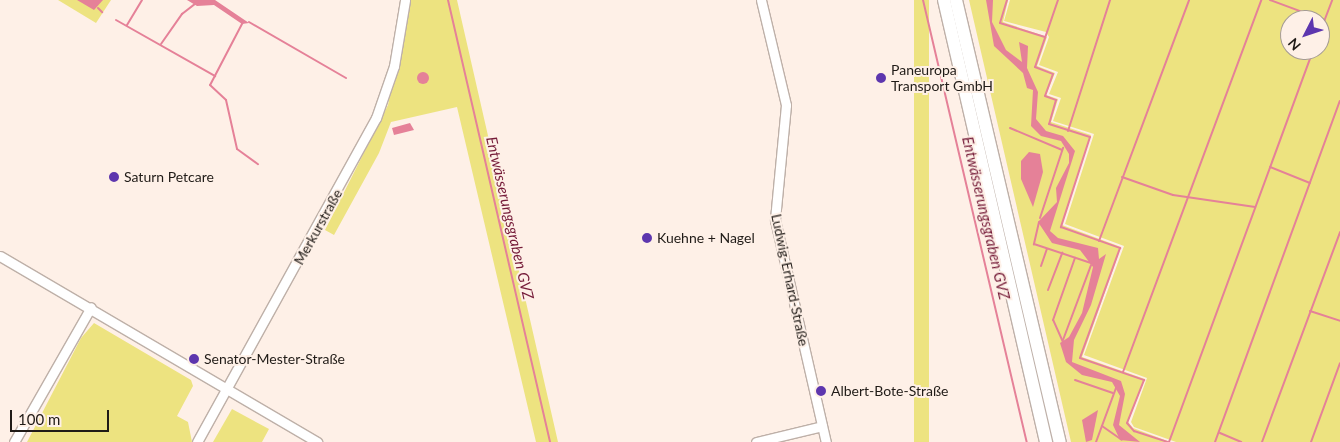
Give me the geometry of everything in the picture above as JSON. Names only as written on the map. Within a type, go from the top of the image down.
[{"type":"highway","points":[[944,0],[1046,442]]},
{"type":"highway","points":[[956,0],[1060,442]]},
{"type":"street","name":"Merkurstraße","points":[[197,442],[376,118],[394,66],[405,0]]},
{"type":"street","name":"Ludwig-Erhard-Straße","points":[[761,0],[786,106],[775,220],[826,442]]},
{"type":"street","points":[[0,256],[91,307],[317,442]]},
{"type":"street","points":[[14,442],[91,307]]},
{"type":"street","points":[[756,442],[822,426]]},
{"type":"shaded area","points":[[58,0],[111,0],[96,23]]},
{"type":"shaded area","points":[[77,0],[103,0],[94,10]]},
{"type":"shaded area","points":[[187,0],[215,0],[249,23],[242,24],[214,5],[197,6]]},
{"type":"shaded area","points":[[408,0],[457,0],[558,442],[536,442],[457,107],[391,122],[379,153],[334,235],[325,230],[388,105]]},
{"type":"shaded area","points":[[914,0],[929,0],[929,442],[914,442]]},
{"type":"shaded area","points":[[969,0],[1008,0],[1003,22],[1047,37],[1037,66],[1055,73],[1046,95],[1058,99],[1051,122],[1091,135],[1062,225],[1121,247],[1082,357],[1145,379],[1128,422],[1133,428],[1170,442],[1071,442]]},
{"type":"shaded area","points":[[986,0],[993,0],[992,22],[1006,50],[1022,62],[1019,42],[1028,46],[1027,68],[1038,92],[1036,119],[1046,131],[1063,136],[1075,151],[1050,231],[1058,238],[1098,248],[1099,259],[1106,254],[1091,305],[1074,340],[1072,362],[1121,381],[1125,394],[1119,425],[1140,442],[1120,440],[1113,425],[1120,396],[1112,382],[1082,375],[1066,362],[1060,343],[1069,337],[1082,313],[1093,267],[1080,250],[1052,243],[1038,222],[1057,202],[1056,188],[1069,163],[1069,154],[1061,141],[1041,136],[1031,126],[1033,90],[1027,88],[1023,73],[994,46]]},
{"type":"shaded area","points":[[1010,0],[1340,0],[1340,442],[1176,442],[1134,427],[1131,422],[1147,378],[1084,355],[1124,246],[1065,224],[1094,134],[1053,121],[1061,98],[1049,94],[1058,72],[1039,65],[1049,37],[1046,32],[1004,21]]},
{"type":"shaded area","points":[[421,72],[425,72],[429,78],[425,84],[421,84],[417,80],[417,76]]},
{"type":"shaded area","points":[[410,123],[414,130],[394,135],[392,128]]},
{"type":"shaded area","points":[[1029,152],[1040,154],[1043,172],[1033,207],[1021,179],[1021,161]]},
{"type":"shaded area","points":[[94,323],[191,380],[193,386],[177,416],[188,422],[192,442],[27,442],[81,338]]},
{"type":"shaded area","points":[[232,409],[269,429],[262,442],[213,442]]},
{"type":"shaded area","points":[[1098,410],[1092,440],[1086,442],[1082,420]]},
{"type":"waterway","points":[[127,25],[142,0]]},
{"type":"waterway","points":[[161,44],[182,14],[200,0]]},
{"type":"waterway","name":"Entwässerungsgraben GVZ","points":[[448,0],[550,442]]},
{"type":"waterway","name":"Entwässerungsgraben GVZ","points":[[923,0],[1027,442]]},
{"type":"waterway","points":[[1007,0],[1000,23],[1045,37]]},
{"type":"waterway","points":[[1058,0],[1035,67],[1053,74],[1045,96],[1056,100],[1049,124],[1090,137],[1061,227],[1120,248],[1080,358],[1144,380],[1127,423],[1134,431],[1168,442]]},
{"type":"waterway","points":[[1068,131],[1110,0]]},
{"type":"waterway","points":[[1099,241],[1189,0]]},
{"type":"waterway","points":[[1123,372],[1261,0]]},
{"type":"waterway","points":[[1270,0],[1297,10]]},
{"type":"waterway","points":[[1328,10],[1332,0]]},
{"type":"waterway","points":[[98,8],[102,12]]},
{"type":"waterway","points":[[116,20],[215,76]]},
{"type":"waterway","points":[[243,22],[210,85],[226,100],[237,149],[258,164]]},
{"type":"waterway","points":[[249,22],[346,78]]},
{"type":"waterway","points":[[1169,442],[1309,60]]},
{"type":"waterway","points":[[1215,442],[1340,101]]},
{"type":"waterway","points":[[1010,128],[1062,150]]},
{"type":"waterway","points":[[1040,218],[1063,148]]},
{"type":"waterway","points":[[1270,167],[1310,183]]},
{"type":"waterway","points":[[1122,177],[1173,195],[1255,207]]},
{"type":"waterway","points":[[1039,222],[1034,244],[1091,263]]},
{"type":"waterway","points":[[1262,442],[1340,232]]},
{"type":"waterway","points":[[1041,266],[1047,249]]},
{"type":"waterway","points":[[1048,290],[1062,253]]},
{"type":"waterway","points":[[1063,342],[1053,320],[1075,258]]},
{"type":"waterway","points":[[1063,340],[1091,265]]},
{"type":"waterway","points":[[1310,311],[1340,321]]},
{"type":"waterway","points":[[1311,442],[1340,363]]},
{"type":"waterway","points":[[1075,380],[1113,393]]},
{"type":"waterway","points":[[1096,442],[1116,388]]},
{"type":"waterway","points":[[1102,426],[1122,440]]},
{"type":"waterway","points":[[1220,433],[1241,442]]},
{"type":"place","name":"Paneuropa Transport GmbH","points":[[881,78]]},
{"type":"place","name":"Saturn Petcare","points":[[114,177]]},
{"type":"place","name":"Kuehne + Nagel","points":[[647,238]]},
{"type":"place","name":"Senator-Mester-Straße","points":[[194,359]]},
{"type":"place","name":"Albert-Bote-Straße","points":[[821,391]]}]
